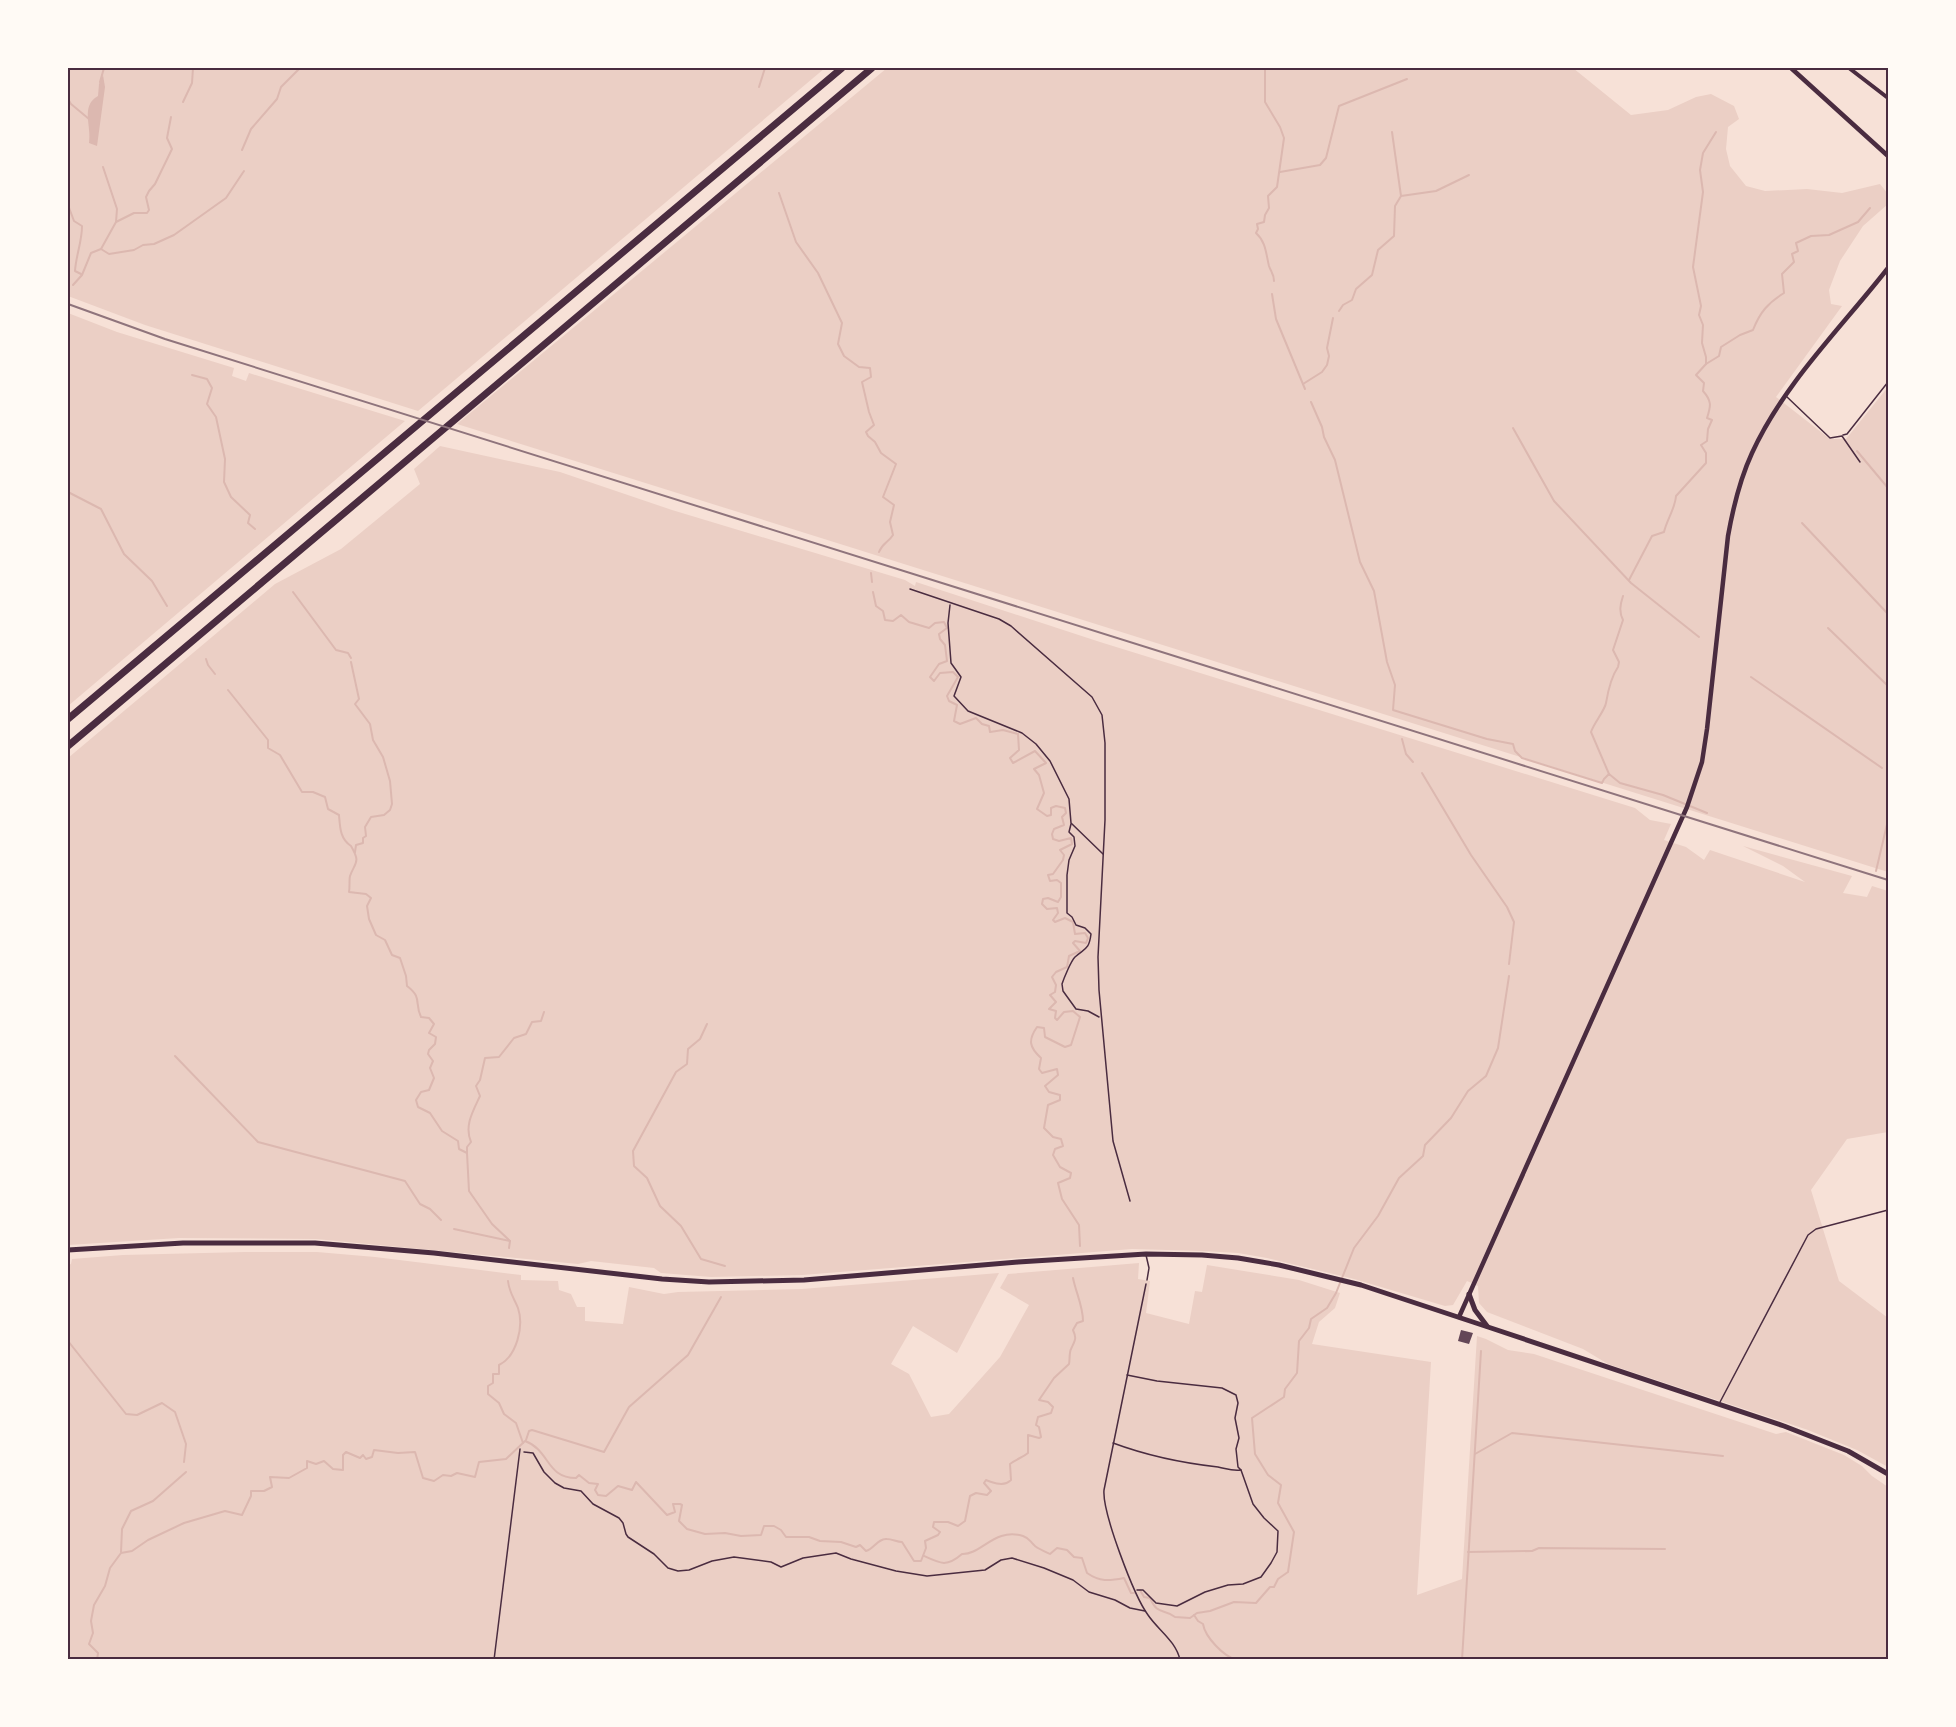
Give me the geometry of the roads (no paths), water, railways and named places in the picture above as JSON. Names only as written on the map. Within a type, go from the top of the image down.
[{"type":"highway","points":[[68,719],[842,68]]},
{"type":"highway","points":[[68,746],[872,68]]},
{"type":"main road","points":[[68,1250],[118,1245],[183,1243],[315,1243],[709,1282],[804,1280],[1146,1254],[1229,1257],[1279,1265],[1361,1286],[1459,1317],[1784,1426],[1848,1451],[1888,1474]]},
{"type":"main road","points":[[1469,1294],[1475,1311],[1488,1327]]},
{"type":"street","points":[[1791,68],[1888,156]]},
{"type":"street","points":[[1849,68],[1888,98]]},
{"type":"street","points":[[1459,1317],[1666,855],[1695,784],[1702,762],[1707,729],[1728,536],[1732,513],[1752,453],[1785,396],[1888,268]]},
{"type":"lane","points":[[1785,396],[1830,438],[1847,434],[1888,382]]},
{"type":"lane","points":[[1842,436],[1860,462]]},
{"type":"lane","points":[[1719,1404],[1808,1236],[1816,1229],[1888,1210]]},
{"type":"lane","points":[[1146,1254],[1149,1268],[1147,1280]]},
{"type":"waterway","points":[[100,82],[104,68]]},
{"type":"waterway","points":[[183,102],[192,83],[193,68]]},
{"type":"waterway","points":[[242,150],[251,129],[277,99],[281,87],[300,68]]},
{"type":"waterway","points":[[759,87],[765,68]]},
{"type":"waterway","points":[[1265,68],[1265,102],[1284,138],[1277,187],[1268,196],[1269,208],[1264,222],[1257,224],[1256,233],[1264,244],[1274,281]]},
{"type":"waterway","points":[[1280,172],[1320,165],[1326,158],[1339,106],[1407,79]]},
{"type":"waterway","points":[[68,99],[89,119]]},
{"type":"waterway","points":[[116,222],[134,213],[147,213],[149,210],[146,197],[172,149],[167,138],[171,117]]},
{"type":"waterway","points":[[1339,311],[1343,305],[1352,300],[1356,289],[1372,275],[1378,250],[1394,236],[1395,206],[1401,196],[1392,132]]},
{"type":"waterway","points":[[1706,364],[1702,343],[1703,325],[1699,315],[1701,306],[1693,267],[1703,192],[1700,170],[1703,153],[1716,132]]},
{"type":"waterway","points":[[73,285],[82,275],[91,253],[101,249],[116,222],[117,209],[103,167]]},
{"type":"waterway","points":[[101,249],[109,254],[134,250],[174,235],[226,198],[244,171]]},
{"type":"waterway","points":[[1401,196],[1436,191],[1469,175]]},
{"type":"waterway","points":[[779,193],[796,242],[818,273],[842,323],[838,344],[844,356],[859,367],[870,368],[871,377],[862,382],[874,425],[866,432],[881,453],[896,464],[883,497],[894,505],[890,522],[893,535],[879,552]]},
{"type":"waterway","points":[[68,205],[74,221],[82,226],[75,271],[81,274]]},
{"type":"waterway","points":[[1629,580],[1652,536],[1664,532],[1676,496],[1706,463],[1706,453],[1701,445],[1707,441],[1708,429],[1712,420],[1707,418],[1710,404],[1703,391],[1704,383],[1696,375],[1706,364],[1719,356],[1721,347],[1753,330],[1765,308],[1784,293],[1782,274],[1794,262],[1792,254],[1798,251],[1796,243],[1811,236],[1829,235],[1858,222],[1870,208]]},
{"type":"waterway","points":[[1272,294],[1276,319],[1305,389]]},
{"type":"waterway","points":[[1303,384],[1322,372],[1327,365],[1329,356],[1327,348],[1333,318]]},
{"type":"waterway","points":[[192,375],[207,379],[212,388],[207,404],[216,417],[225,459],[224,482],[231,497],[250,515],[248,523],[255,529]]},
{"type":"waterway","points":[[1311,402],[1335,460],[1360,562],[1374,591],[1387,662],[1395,685],[1393,710],[1487,739],[1513,744],[1515,751],[1522,758],[1602,783],[1609,774],[1620,783],[1663,795],[1707,813]]},
{"type":"waterway","points":[[1513,428],[1554,501],[1631,583],[1699,637]]},
{"type":"waterway","points":[[1857,451],[1888,488]]},
{"type":"waterway","points":[[68,492],[101,509],[124,554],[152,581],[167,606]]},
{"type":"waterway","points":[[1802,523],[1888,614]]},
{"type":"waterway","points":[[871,573],[872,582]]},
{"type":"waterway","points":[[293,592],[336,650],[348,653],[351,658]]},
{"type":"waterway","points":[[873,592],[876,606],[883,611],[885,620],[893,621],[901,615],[909,622],[929,628],[935,623],[944,622],[947,628],[939,634],[945,645],[947,661],[939,664],[930,677],[934,681],[940,673],[953,672],[958,677],[947,696],[949,701],[957,705],[954,721],[960,724],[976,718],[982,724],[989,726],[990,732],[1003,730],[1018,734],[1019,750],[1010,758],[1013,763],[1035,751],[1046,763],[1034,769],[1039,775],[1044,793],[1037,809],[1047,816],[1051,815],[1051,808],[1056,806],[1065,808],[1066,813],[1062,817],[1064,825],[1054,829],[1052,834],[1053,839],[1059,841],[1071,838],[1072,844],[1060,850],[1064,855],[1063,860],[1053,874],[1048,875],[1050,881],[1057,880],[1061,883],[1061,897],[1058,902],[1048,898],[1043,899],[1042,904],[1047,909],[1057,908],[1058,913],[1053,920],[1055,922],[1065,918],[1073,922],[1075,934],[1085,933],[1088,938],[1086,943],[1075,941],[1073,943],[1080,951],[1069,956],[1067,967],[1056,972],[1052,977],[1056,985],[1055,992],[1050,995],[1056,1002],[1049,1009],[1056,1011],[1057,1020],[1064,1012],[1073,1011],[1080,1017],[1071,1045],[1065,1047],[1045,1037],[1044,1028],[1037,1027],[1031,1043],[1041,1058],[1039,1069],[1042,1073],[1057,1069],[1058,1075],[1045,1086],[1049,1092],[1060,1095],[1060,1100],[1048,1105],[1044,1128],[1053,1137],[1061,1139],[1063,1146],[1055,1149],[1053,1155],[1060,1167],[1071,1173],[1070,1178],[1058,1183],[1062,1199],[1079,1225],[1080,1246]]},
{"type":"waterway","points":[[1609,774],[1591,732],[1605,706],[1610,684],[1618,667],[1619,662],[1613,650],[1623,620],[1620,608],[1623,596]]},
{"type":"waterway","points":[[1828,628],[1888,686]]},
{"type":"waterway","points":[[206,659],[215,674]]},
{"type":"waterway","points":[[351,662],[359,699],[355,704],[370,724],[373,740],[383,757],[390,781],[392,804],[390,810],[384,815],[371,817],[365,827],[366,836],[363,838],[363,843],[356,845],[355,852]]},
{"type":"waterway","points":[[1751,677],[1882,768]]},
{"type":"waterway","points":[[228,690],[268,740],[268,748],[280,755],[302,792],[313,792],[325,797],[328,809],[339,815],[343,836],[351,846],[356,859],[350,876],[349,892],[366,894],[371,898],[367,906],[369,919],[376,935],[385,940],[392,955],[400,958],[407,986],[417,997],[421,1017],[429,1018],[434,1024],[429,1033],[436,1037],[435,1044],[428,1054],[433,1061],[430,1068],[434,1078],[429,1090],[421,1092],[416,1100],[418,1107],[430,1113],[442,1131],[458,1141],[459,1149],[467,1153],[469,1191],[492,1224],[510,1241],[509,1248]]},
{"type":"waterway","points":[[1402,739],[1406,754],[1413,762]]},
{"type":"waterway","points":[[1422,773],[1471,855],[1507,907],[1514,922],[1509,964]]},
{"type":"waterway","points":[[1876,871],[1888,820]]},
{"type":"waterway","points":[[1140,1590],[1144,1597],[1150,1598],[1158,1610],[1175,1617],[1190,1618],[1197,1613],[1234,1602],[1256,1603],[1270,1587],[1274,1587],[1278,1579],[1288,1572],[1294,1532],[1278,1503],[1281,1485],[1268,1475],[1255,1454],[1252,1418],[1284,1397],[1285,1389],[1297,1373],[1299,1341],[1309,1328],[1311,1319],[1327,1308],[1336,1293],[1354,1248],[1378,1216],[1399,1178],[1423,1156],[1425,1145],[1451,1118],[1468,1091],[1486,1076],[1498,1048],[1509,976]]},
{"type":"waterway","points":[[467,1153],[467,1147],[471,1142],[469,1124],[480,1096],[476,1086],[480,1080],[485,1058],[499,1057],[514,1038],[526,1034],[532,1022],[541,1021],[544,1012]]},
{"type":"waterway","points":[[707,1024],[700,1039],[688,1049],[687,1064],[676,1072],[633,1151],[634,1166],[647,1178],[660,1206],[681,1226],[701,1259],[725,1266]]},
{"type":"waterway","points":[[175,1056],[258,1142],[405,1181],[420,1204],[430,1209],[441,1220]]},
{"type":"waterway","points":[[454,1229],[510,1241]]},
{"type":"waterway","points":[[97,1660],[98,1653],[89,1644],[93,1633],[91,1621],[94,1605],[105,1586],[110,1568],[121,1553],[132,1551],[148,1540],[184,1523],[225,1511],[242,1515],[251,1491],[264,1491],[272,1487],[270,1477],[289,1478],[307,1468],[307,1461],[316,1464],[324,1461],[333,1469],[343,1470],[343,1455],[346,1452],[360,1458],[363,1455],[366,1459],[372,1457],[374,1450],[398,1453],[415,1452],[423,1478],[434,1481],[443,1475],[451,1476],[457,1473],[475,1477],[479,1462],[506,1459],[525,1441],[533,1445],[559,1473],[566,1477],[576,1478],[579,1475],[589,1483],[598,1484],[595,1490],[598,1495],[606,1496],[618,1486],[632,1490],[636,1482],[667,1515],[675,1512],[673,1504],[682,1505],[679,1521],[687,1529],[705,1534],[725,1533],[741,1536],[761,1535],[764,1526],[774,1526],[786,1537],[809,1537],[856,1547],[860,1545],[866,1551],[881,1540],[889,1539],[902,1542],[914,1561],[921,1561],[926,1548],[925,1541],[940,1532],[933,1527],[934,1522],[948,1522],[958,1526],[965,1521],[970,1496],[976,1493],[987,1495],[991,1491],[984,1483],[986,1480],[1002,1484],[1011,1480],[1010,1464],[1028,1453],[1028,1435],[1041,1437],[1039,1427],[1036,1425],[1038,1417],[1051,1413],[1053,1407],[1048,1402],[1039,1400],[1054,1378],[1069,1364],[1070,1351],[1075,1340],[1073,1330],[1077,1323],[1083,1321],[1073,1278]]},
{"type":"waterway","points":[[508,1281],[520,1315],[519,1332],[515,1348],[499,1365],[499,1374],[493,1374],[493,1383],[488,1386],[488,1394],[499,1403],[504,1414],[516,1423],[523,1443]]},
{"type":"waterway","points":[[526,1440],[529,1431],[532,1430],[604,1452],[629,1407],[688,1355],[721,1297]]},
{"type":"waterway","points":[[68,1341],[126,1414],[137,1415],[162,1403],[175,1412],[186,1444],[184,1462]]},
{"type":"waterway","points":[[1462,1660],[1481,1351]]},
{"type":"waterway","points":[[1475,1454],[1512,1433],[1723,1456]]},
{"type":"waterway","points":[[121,1552],[122,1529],[131,1511],[153,1501],[186,1472]]},
{"type":"waterway","points":[[924,1556],[944,1563],[976,1550],[996,1538],[1013,1534],[1027,1538],[1037,1548],[1050,1554],[1057,1548],[1067,1550],[1074,1557],[1082,1558],[1087,1573],[1105,1580],[1124,1578],[1131,1593],[1134,1593]]},
{"type":"waterway","points":[[1468,1552],[1532,1551],[1539,1548],[1665,1549]]},
{"type":"waterway","points":[[1194,1615],[1203,1624],[1207,1635],[1216,1646],[1226,1655],[1237,1660]]},
{"type":"railway","points":[[68,304],[165,339],[1888,880]]}]
